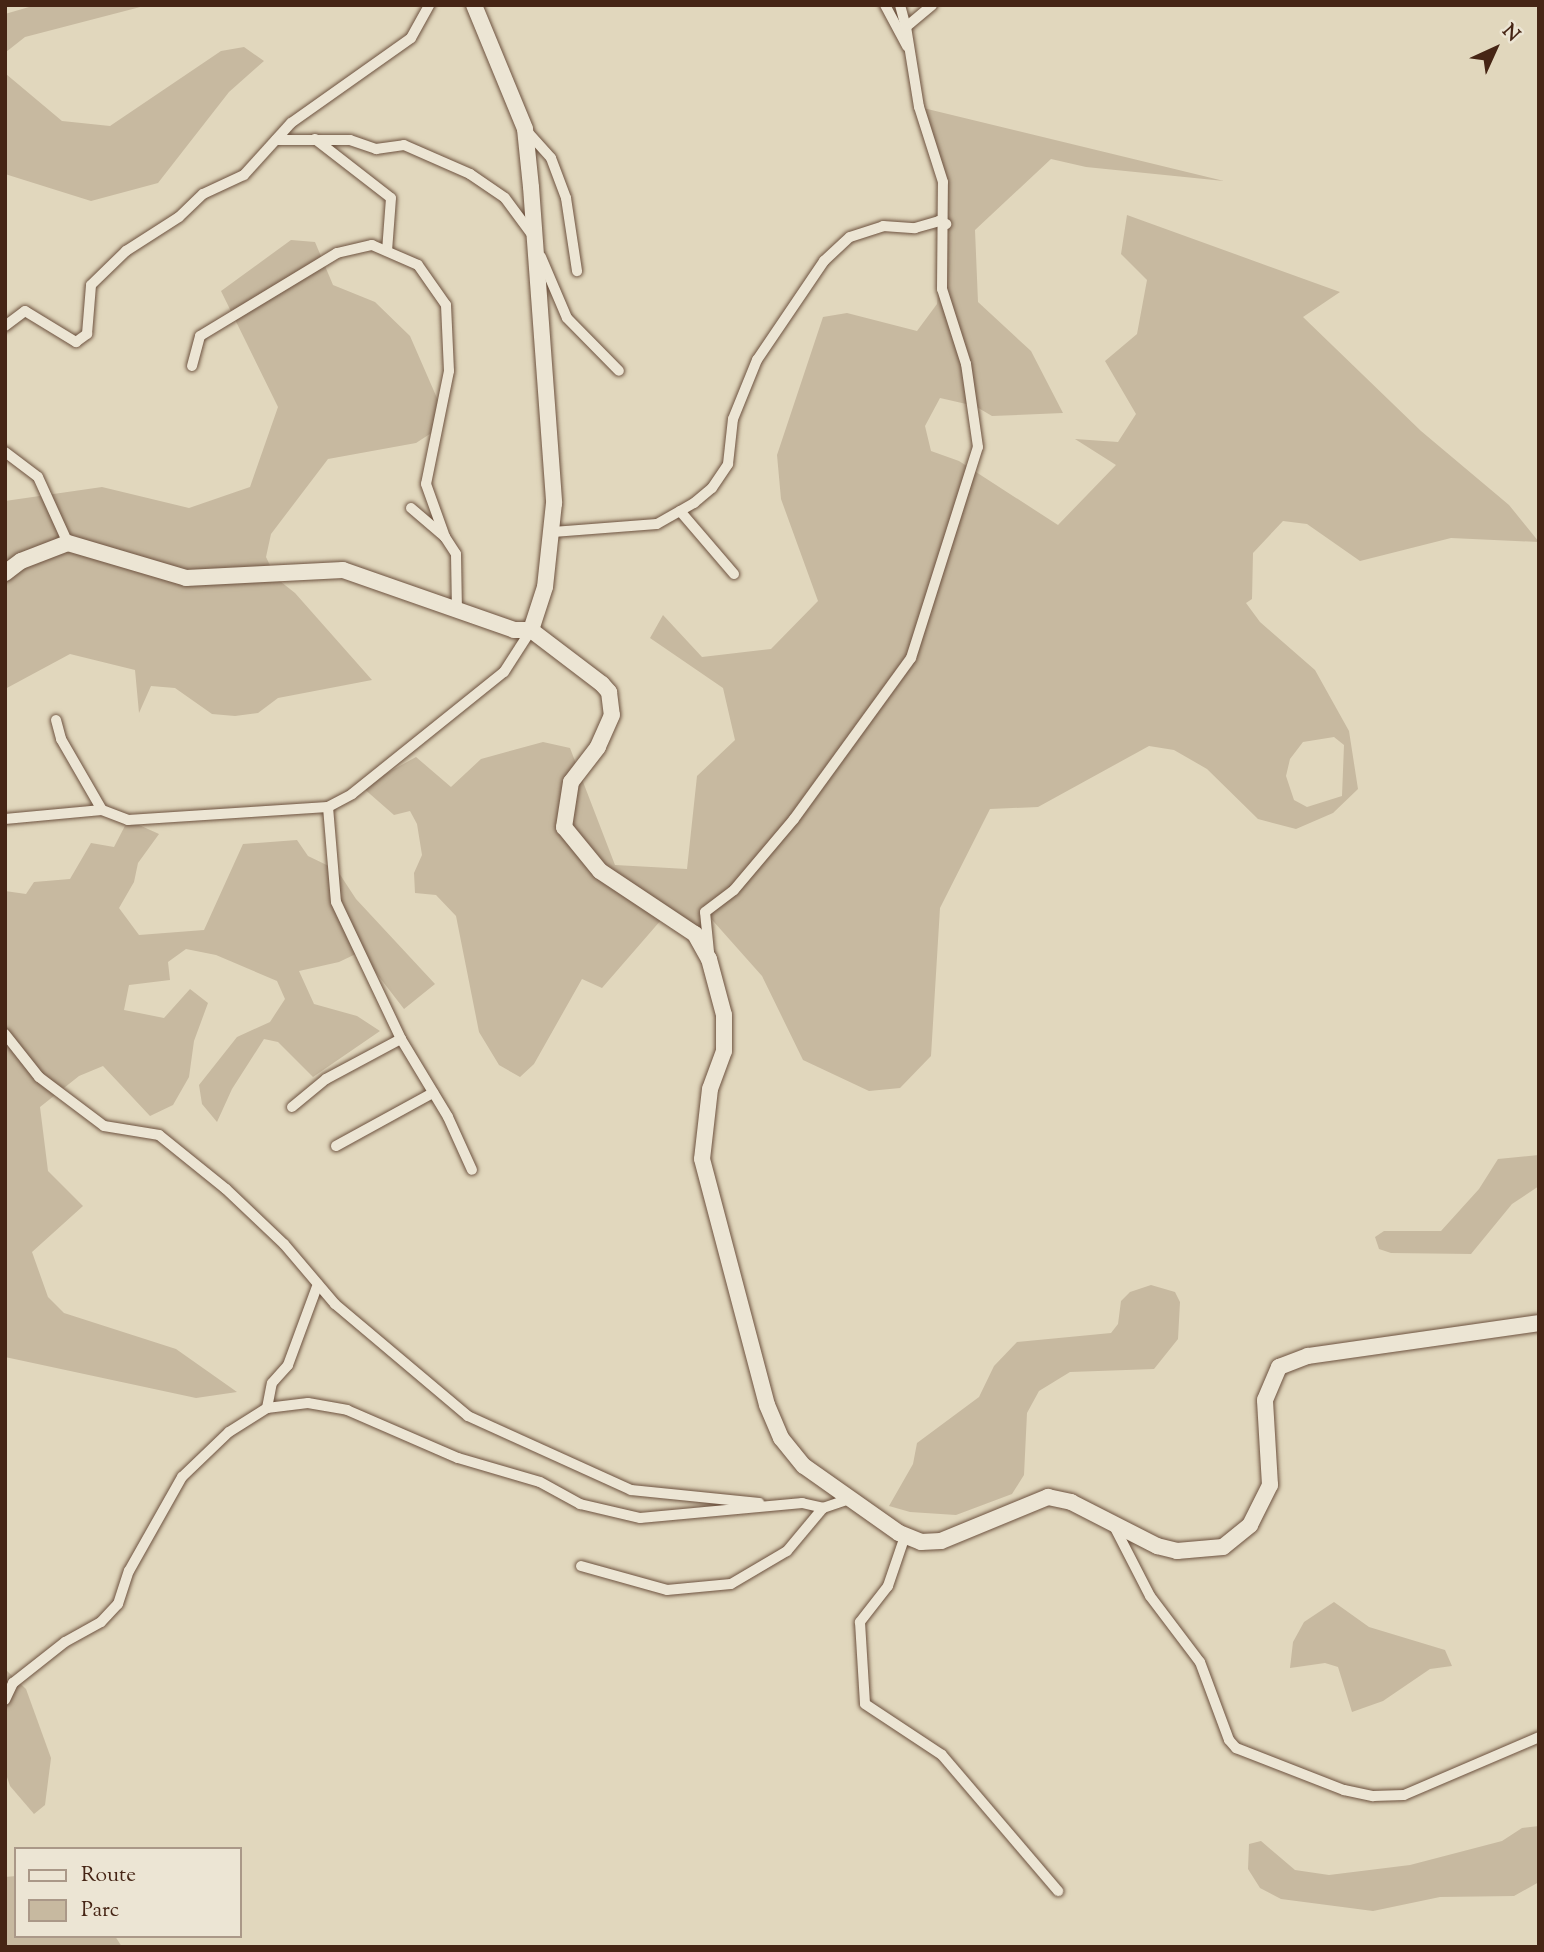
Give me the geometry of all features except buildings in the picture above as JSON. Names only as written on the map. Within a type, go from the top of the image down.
[{"type":"street","points":[[5,326],[25,311],[76,342],[87,334],[90,285],[126,251],[179,217],[203,194],[244,175],[291,122],[411,38],[429,5]]},
{"type":"street","points":[[474,5],[526,129],[551,158],[566,198],[577,271]]},
{"type":"street","points":[[885,5],[913,56]]},
{"type":"street","points":[[900,5],[913,56],[919,107],[943,182],[946,224],[942,289],[966,364],[978,447],[911,658],[858,734],[734,890],[705,912],[709,959],[724,1015],[724,1051],[703,1128],[702,1158],[775,1428],[804,1466],[846,1500],[905,1536],[941,1541],[1048,1497],[1064,1499],[1113,1524],[1177,1551],[1223,1547],[1237,1538],[1259,1512],[1270,1485],[1265,1400],[1273,1376],[1290,1361],[1539,1323]]},
{"type":"street","points":[[906,27],[932,5]]},
{"type":"street","points":[[5,820],[102,810],[128,820],[233,810],[328,807],[352,794],[504,672],[531,630],[545,587],[553,532],[526,129]]},
{"type":"street","points":[[314,139],[391,198],[387,251]]},
{"type":"street","points":[[276,140],[350,139],[376,149],[404,145],[470,174],[505,198],[534,238],[554,295],[567,318],[620,372]]},
{"type":"street","points":[[553,532],[657,524],[712,488],[728,464],[733,419],[757,360],[824,261],[850,237],[883,226],[915,228],[939,220],[946,224]]},
{"type":"street","points":[[192,366],[200,335],[337,253],[372,245],[418,265],[446,305],[449,371],[426,484],[445,537],[456,554],[457,609]]},
{"type":"street","points":[[5,452],[38,477],[68,543]]},
{"type":"street","points":[[411,508],[445,537]]},
{"type":"street","points":[[680,511],[734,574]]},
{"type":"street","points":[[5,573],[21,561],[68,543],[186,578],[343,570],[514,630],[531,630],[592,674],[610,692],[613,705],[598,747],[571,782],[564,827],[600,871],[695,934],[709,959]]},
{"type":"street","points":[[56,720],[61,739],[102,810]]},
{"type":"street","points":[[328,807],[336,902],[401,1039],[433,1093],[472,1170]]},
{"type":"street","points":[[5,1034],[38,1077],[104,1126],[159,1135],[190,1160],[284,1244],[335,1304],[468,1416],[631,1490],[797,1506]]},
{"type":"street","points":[[292,1107],[326,1079],[401,1039]]},
{"type":"street","points":[[336,1146],[433,1093]]},
{"type":"street","points":[[267,1408],[272,1383],[288,1365],[318,1284]]},
{"type":"street","points":[[5,1700],[13,1683],[65,1642],[101,1622],[118,1604],[129,1571],[182,1477],[229,1432],[267,1408],[308,1403],[347,1410],[458,1458],[540,1482],[580,1504],[640,1518],[797,1506],[802,1503],[822,1508]]},
{"type":"street","points":[[581,1566],[667,1590],[731,1584],[787,1551],[822,1508],[846,1500]]},
{"type":"street","points":[[1113,1524],[1150,1596],[1200,1662],[1229,1740],[1236,1748],[1344,1790],[1373,1796],[1404,1795],[1539,1737]]},
{"type":"street","points":[[905,1536],[888,1586],[860,1622],[865,1703],[942,1755],[1058,1891]]},
{"type":"green space","points":[[36,5],[148,5],[25,37],[6,52],[6,74],[62,121],[110,126],[221,51],[244,47],[264,61],[229,92],[158,183],[91,201],[5,174],[5,14]]},
{"type":"green space","points":[[919,107],[1224,181],[1086,167],[1051,159],[975,230],[978,302],[1031,351],[1063,413],[992,416],[975,406],[940,398],[925,426],[931,451],[959,461],[1058,525],[1116,465],[1075,439],[1118,442],[1136,414],[1105,361],[1137,334],[1147,280],[1121,254],[1127,215],[1340,292],[1303,317],[1421,431],[1509,505],[1539,542],[1451,538],[1360,561],[1307,524],[1283,521],[1253,553],[1252,599],[1246,603],[1260,622],[1315,670],[1349,731],[1358,789],[1333,813],[1296,829],[1258,819],[1207,769],[1174,750],[1149,746],[1038,807],[990,809],[940,908],[931,1056],[900,1088],[869,1091],[803,1060],[762,976],[706,913],[709,959],[668,912],[602,988],[582,979],[534,1064],[520,1077],[499,1065],[479,1032],[456,916],[436,895],[415,893],[414,873],[422,855],[417,824],[410,811],[394,815],[362,787],[416,757],[451,787],[481,759],[543,742],[570,748],[615,865],[687,869],[697,776],[735,740],[723,688],[650,638],[663,615],[702,657],[771,649],[818,601],[781,499],[777,455],[823,317],[847,313],[917,331],[937,304],[946,200]],"holes":[[[1334,737],[1344,745],[1342,796],[1307,807],[1294,800],[1286,776],[1290,759],[1303,742]]]},
{"type":"green space","points":[[291,240],[315,242],[333,285],[375,302],[410,336],[440,405],[436,430],[416,443],[328,459],[271,534],[266,557],[276,578],[295,593],[372,680],[278,698],[258,713],[235,716],[212,714],[175,688],[151,686],[139,713],[135,670],[70,654],[5,689],[5,501],[102,487],[189,508],[250,487],[278,407],[221,291]]},
{"type":"green space","points":[[128,820],[159,834],[138,863],[134,882],[119,908],[139,935],[204,930],[243,844],[297,840],[308,856],[337,870],[356,899],[435,984],[404,1009],[360,952],[339,962],[299,971],[314,1004],[357,1016],[380,1031],[313,1077],[278,1042],[264,1039],[232,1089],[217,1122],[202,1104],[199,1085],[237,1037],[270,1022],[285,999],[277,981],[216,955],[186,949],[168,962],[170,980],[129,985],[124,1010],[164,1018],[190,989],[208,1003],[194,1041],[189,1077],[173,1105],[150,1116],[103,1066],[79,1076],[40,1107],[48,1171],[83,1206],[32,1252],[48,1297],[64,1313],[176,1349],[237,1392],[196,1398],[5,1357],[5,891],[26,894],[34,882],[70,879],[91,843],[114,847]]},
{"type":"green space","points":[[1539,1155],[1539,1186],[1512,1204],[1471,1254],[1391,1253],[1379,1249],[1375,1237],[1384,1231],[1441,1231],[1479,1189],[1498,1159]]},
{"type":"green space","points":[[1151,1285],[1175,1292],[1180,1302],[1178,1339],[1154,1369],[1070,1372],[1039,1391],[1027,1413],[1024,1475],[1012,1494],[956,1515],[910,1512],[889,1506],[913,1464],[917,1443],[979,1397],[994,1366],[1017,1342],[1111,1333],[1118,1324],[1121,1301],[1130,1292]]},
{"type":"green space","points":[[1334,1602],[1369,1627],[1445,1650],[1452,1666],[1430,1669],[1383,1701],[1352,1712],[1338,1667],[1325,1663],[1290,1668],[1293,1642],[1304,1622]]},
{"type":"green space","points":[[5,1669],[26,1689],[51,1758],[45,1805],[34,1814],[10,1786],[5,1771]]},
{"type":"green space","points":[[1539,1826],[1539,1882],[1514,1896],[1440,1897],[1373,1911],[1281,1899],[1260,1888],[1248,1869],[1249,1844],[1261,1841],[1295,1870],[1329,1875],[1410,1865],[1502,1841],[1522,1828]]},
{"type":"green space","points":[[14,1876],[14,1938],[116,1938],[122,1947],[5,1947],[5,1877]]}]
